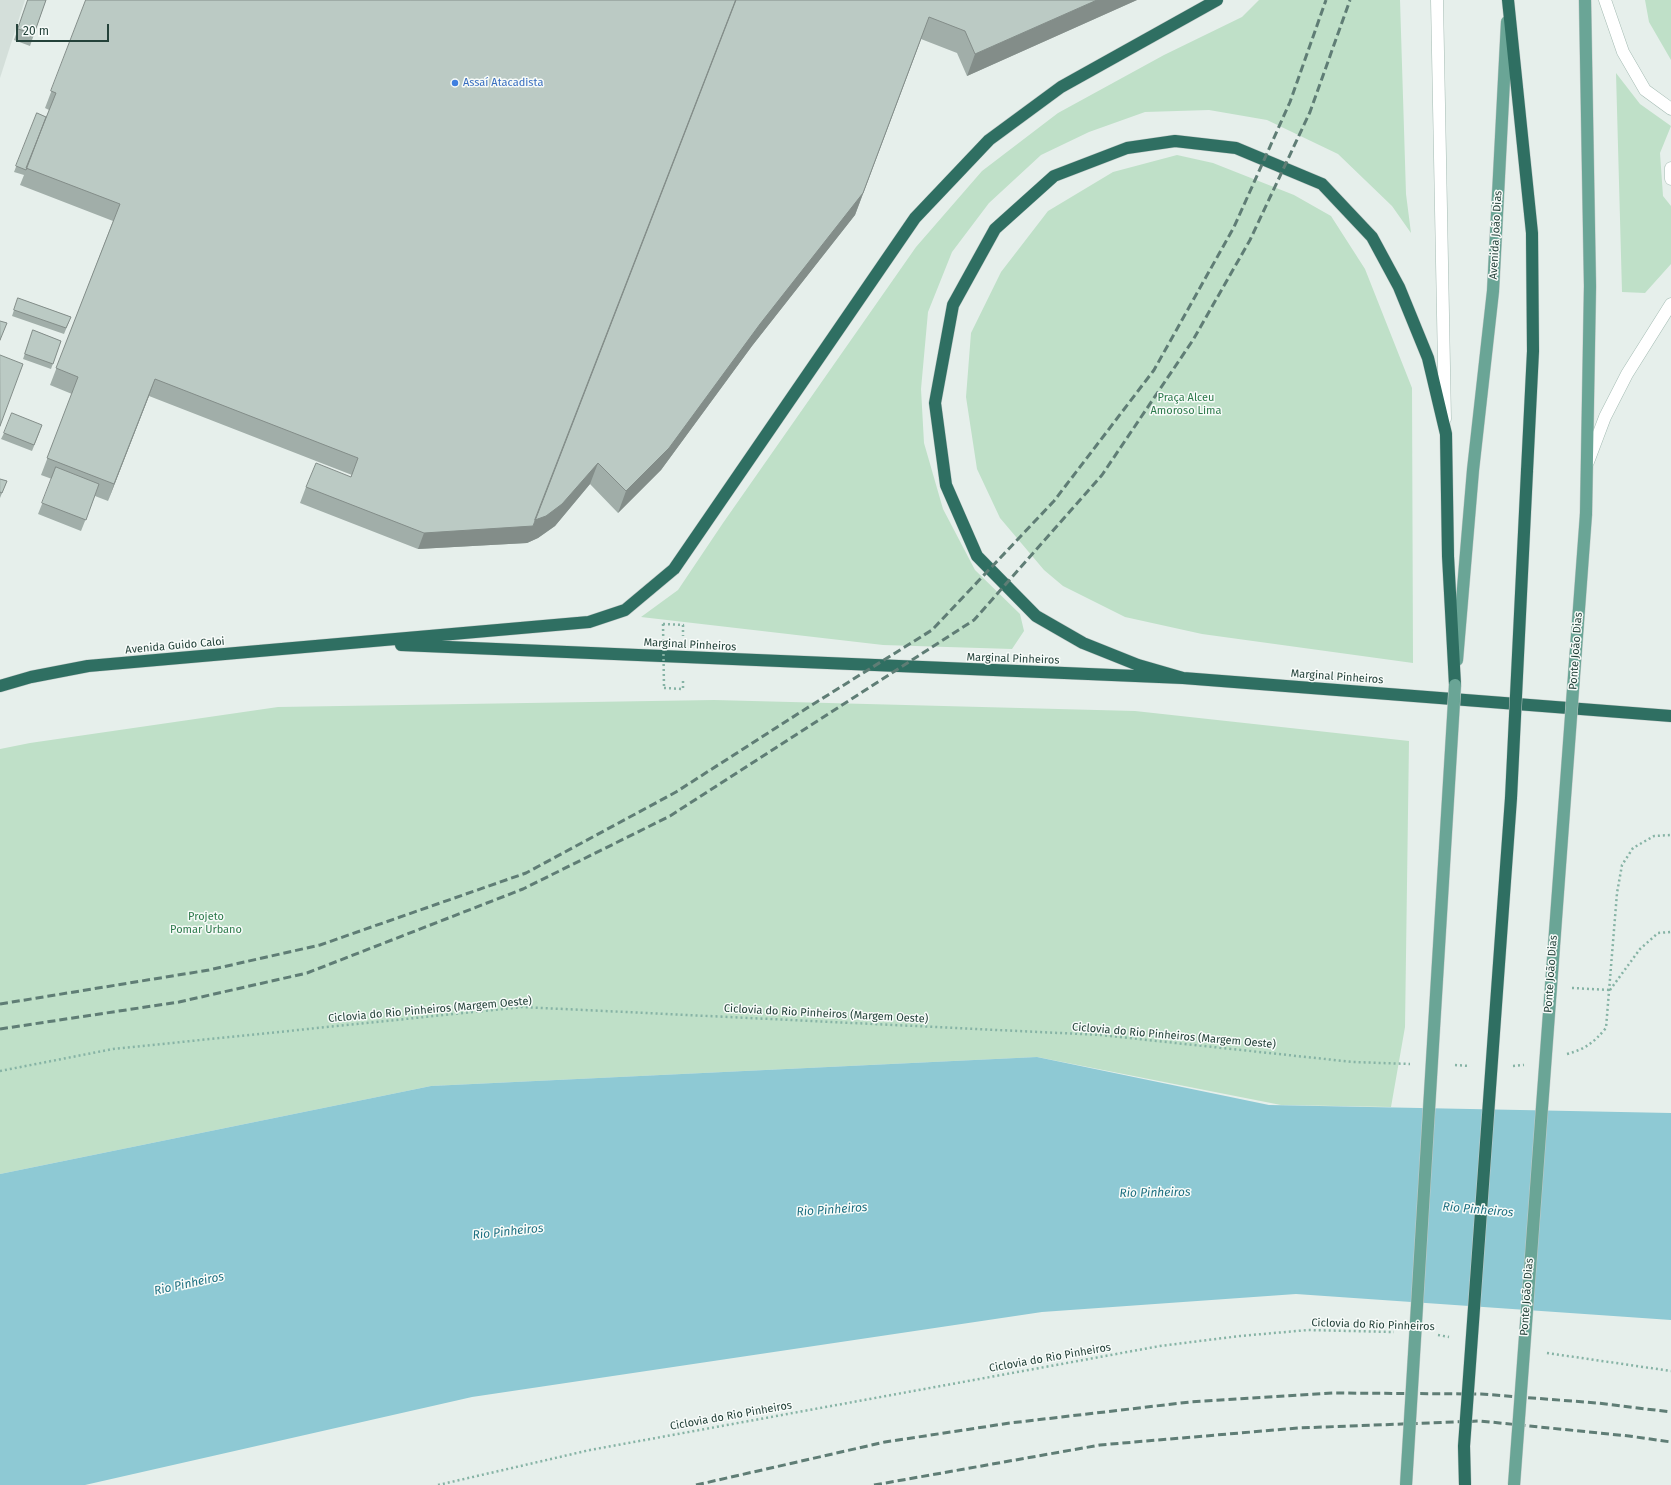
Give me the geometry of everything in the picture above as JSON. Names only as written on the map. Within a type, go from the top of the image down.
[{"type":"highway","points":[[354,643],[589,622],[625,610],[674,569],[915,218],[988,140],[1061,87],[1217,0]]},
{"type":"highway","points":[[1465,1485],[1465,1438],[1511,798],[1533,352],[1532,233],[1508,0]]},
{"type":"highway","points":[[1183,678],[1138,665],[1083,642],[1036,616],[977,556],[946,485],[935,403],[953,305],[995,229],[1054,176],[1127,148],[1175,141],[1236,148],[1322,184],[1372,237],[1399,287],[1428,358],[1446,434],[1448,556],[1455,685]]},
{"type":"highway","name":"Marginal Pinheiros","points":[[354,643],[1183,678],[1671,716]]},
{"type":"highway","name":"Avenida Guido Caloi","points":[[0,686],[30,677],[88,666],[354,643]]},
{"type":"main road","points":[[1437,0],[1446,434]]},
{"type":"main road","name":"Avenida João Dias","points":[[1455,685],[1474,470],[1493,292],[1508,0]]},
{"type":"main road","points":[[1585,0],[1590,286],[1588,462]]},
{"type":"main road","points":[[1605,0],[1623,52],[1645,90],[1671,109]]},
{"type":"main road","points":[[1671,168],[1671,179]]},
{"type":"main road","points":[[1588,462],[1605,417],[1627,374],[1671,304]]},
{"type":"main road","name":"Ponte João Dias","points":[[1514,1485],[1586,514],[1588,462]]},
{"type":"main road","points":[[1406,1485],[1455,685]]},
{"type":"path","points":[[683,625],[663,624],[664,688],[683,689]]},
{"type":"path","points":[[1563,1055],[1578,1051],[1594,1042],[1606,1028],[1617,892],[1622,865],[1633,848],[1654,836],[1671,835]]},
{"type":"path","points":[[1610,990],[1640,949],[1658,933],[1671,932]]},
{"type":"path","name":"Ciclovia do Rio Pinheiros (Margem Oeste)","points":[[0,1071],[113,1049],[522,1007],[1101,1035],[1353,1062],[1415,1064]]},
{"type":"path","points":[[1512,1066],[1526,1064]]},
{"type":"path","points":[[1453,1065],[1476,1066]]},
{"type":"path","name":"Ciclovia do Rio Pinheiros","points":[[438,1485],[598,1449],[1160,1346],[1240,1336],[1308,1330],[1395,1332]]},
{"type":"path","name":"Ciclovia do Rio Pinheiros","points":[[1435,1334],[1450,1337]]},
{"type":"path","points":[[1544,1352],[1671,1371]]},
{"type":"shaded area","points":[[0,0],[25,0],[0,78]]},
{"type":"green space","points":[[1259,0],[1400,0],[1406,194],[1411,233],[1392,206],[1338,154],[1267,120],[1209,110],[1145,112],[1089,132],[1041,155],[989,203],[952,252],[928,312],[921,389],[924,443],[943,509],[975,570],[1020,614],[1024,631],[1012,649],[883,645],[641,617],[678,590],[723,523],[916,247],[982,171],[1058,113],[1164,55],[1242,17]]},
{"type":"green space","points":[[1645,0],[1671,0],[1671,60],[1649,22]]},
{"type":"green space","points":[[1616,73],[1640,104],[1671,126],[1660,153],[1663,196],[1671,206],[1671,264],[1645,293],[1622,292]]},
{"type":"green space","name":"Praça Alceu Amoroso Lima","points":[[1177,155],[1213,163],[1294,195],[1331,216],[1365,269],[1412,388],[1413,663],[1202,634],[1125,617],[1063,586],[1044,570],[1000,518],[977,469],[966,397],[971,333],[1001,272],[1048,211],[1113,172]]},
{"type":"green space","name":"Projeto Pomar Urbano","points":[[714,700],[1135,711],[1409,741],[1405,1027],[1391,1107],[1281,1105],[1037,1057],[431,1086],[0,1174],[0,749],[30,743],[278,707]]},
{"type":"water","name":"Rio Pinheiros","points":[[1037,1057],[1269,1105],[1671,1113],[1671,1320],[1296,1294],[1042,1312],[472,1397],[85,1485],[0,1485],[0,1174],[431,1086]]},
{"type":"building","points":[[28,0],[46,0],[34,34],[18,29]]},
{"type":"building","points":[[86,0],[736,0],[533,526],[424,533],[306,487],[316,463],[351,477],[358,458],[155,379],[114,484],[47,458],[78,377],[56,368],[120,204],[26,168],[56,93],[51,91]]},
{"type":"building","points":[[736,0],[1097,0],[975,54],[965,31],[929,17],[863,193],[760,324],[669,448],[626,491],[598,463],[562,504],[546,516],[535,520]]},
{"type":"building","points":[[37,113],[46,117],[26,170],[16,166]]},
{"type":"building","points":[[18,298],[71,317],[66,328],[14,310]]},
{"type":"building","points":[[0,321],[7,323],[0,340]]},
{"type":"building","points":[[33,330],[61,341],[53,364],[25,354]]},
{"type":"building","points":[[0,355],[23,364],[0,426]]},
{"type":"building","points":[[12,413],[42,425],[34,445],[4,433]]},
{"type":"building","points":[[56,467],[99,484],[86,520],[42,503]]},
{"type":"building","points":[[0,479],[7,481],[2,493],[0,492]]},
{"type":"railway","points":[[0,1004],[209,970],[320,945],[526,873],[676,792],[932,630],[1054,501],[1154,370],[1234,227],[1290,102],[1326,0]]},
{"type":"railway","points":[[0,1029],[179,1002],[307,973],[523,889],[670,816],[974,620],[1102,475],[1193,340],[1250,240],[1310,112],[1350,0]]},
{"type":"railway","points":[[696,1485],[885,1442],[1010,1423],[1190,1402],[1334,1393],[1481,1394],[1597,1403],[1671,1412]]},
{"type":"railway","points":[[874,1485],[1100,1445],[1298,1428],[1480,1421],[1629,1436],[1671,1442]]},
{"type":"place","name":"Assaí Atacadista","points":[[455,83]]}]
